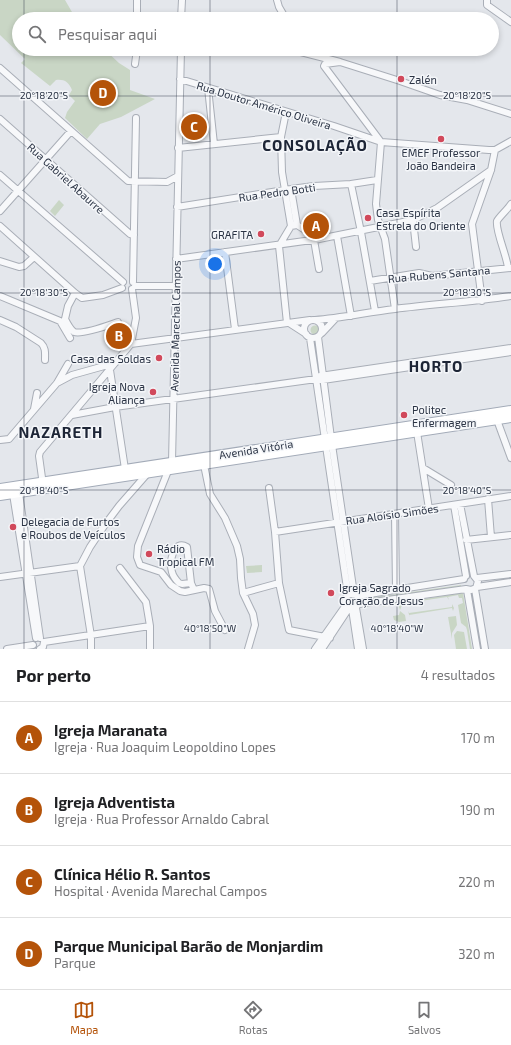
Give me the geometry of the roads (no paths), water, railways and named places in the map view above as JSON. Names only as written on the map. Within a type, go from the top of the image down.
[{"type":"main road","name":"Avenida Vitória","points":[[0,488],[43,486],[134,476],[204,465],[511,410]]},
{"type":"main road","name":"Avenida Vitória","points":[[0,496],[16,494],[43,486],[125,469],[328,442],[417,432],[511,418]]},
{"type":"main road","points":[[164,471],[170,468],[172,462]]},
{"type":"street","points":[[137,0],[137,12]]},
{"type":"street","points":[[181,12],[182,0]]},
{"type":"street","points":[[277,0],[282,12]]},
{"type":"street","points":[[487,3],[498,12]]},
{"type":"street","points":[[499,12],[511,22]]},
{"type":"street","points":[[135,64],[136,56]]},
{"type":"street","name":"Avenida Marechal Campos","points":[[172,462],[181,56]]},
{"type":"street","points":[[321,56],[440,95],[467,100],[511,114]]},
{"type":"street","points":[[340,62],[325,64],[324,68],[381,142],[377,214],[385,239],[395,309]]},
{"type":"street","points":[[0,68],[128,181],[167,182],[174,185],[177,189]]},
{"type":"street","name":"Rua Doutor Américo Oliveira","points":[[180,79],[334,126],[381,142],[476,150],[495,150],[511,141]]},
{"type":"street","points":[[208,88],[214,144]]},
{"type":"street","points":[[286,112],[282,137],[284,190],[294,225],[317,240]]},
{"type":"street","points":[[43,486],[40,454],[131,344],[136,318],[133,286],[136,118]]},
{"type":"street","name":"Rua Gabriel Abaurre","points":[[0,119],[130,234],[134,235]]},
{"type":"street","points":[[0,211],[71,131]]},
{"type":"street","points":[[178,148],[282,137]]},
{"type":"street","points":[[482,300],[472,221],[491,170],[495,150]]},
{"type":"street","points":[[176,259],[317,240],[413,220],[437,208],[491,170]]},
{"type":"street","points":[[0,175],[123,285]]},
{"type":"street","points":[[167,182],[178,176]]},
{"type":"street","name":"Rua Pedro Botti","points":[[177,207],[291,189],[351,184],[378,180]]},
{"type":"street","points":[[351,184],[375,311]]},
{"type":"street","points":[[288,323],[279,246],[294,225],[291,189]]},
{"type":"street","points":[[510,268],[497,224],[500,217],[506,212],[511,204]]},
{"type":"street","points":[[413,220],[416,247]]},
{"type":"street","points":[[0,226],[82,298],[90,298],[128,283],[133,286],[175,286]]},
{"type":"street","points":[[337,236],[351,316]]},
{"type":"street","points":[[317,240],[319,269]]},
{"type":"street","points":[[225,252],[235,329]]},
{"type":"street","points":[[0,261],[24,266],[34,256]]},
{"type":"street","name":"Rua Rubens Santana","points":[[370,281],[419,273],[432,276],[478,270],[510,268]]},
{"type":"street","points":[[70,338],[63,320],[75,293]]},
{"type":"street","points":[[0,296],[63,320],[75,332],[87,331],[118,322]]},
{"type":"street","points":[[131,344],[235,329],[351,316],[375,311],[511,297]]},
{"type":"street","points":[[288,323],[308,336],[320,335],[336,318]]},
{"type":"street","points":[[0,320],[16,327],[41,343],[46,351],[45,360]]},
{"type":"street","points":[[315,649],[359,599],[353,595],[328,442],[320,379],[320,335],[323,330],[321,323],[313,320],[305,324],[304,331],[308,336],[320,379]]},
{"type":"street","points":[[320,379],[511,348]]},
{"type":"street","points":[[72,415],[115,407],[511,352]]},
{"type":"street","points":[[57,383],[72,375],[115,363]]},
{"type":"street","points":[[0,440],[9,439],[57,383],[68,364]]},
{"type":"street","points":[[110,370],[125,469]]},
{"type":"street","points":[[102,378],[110,378]]},
{"type":"street","points":[[34,411],[37,393]]},
{"type":"street","points":[[497,420],[511,458]]},
{"type":"street","points":[[417,432],[429,509]]},
{"type":"street","points":[[204,465],[210,494],[226,518],[237,546],[243,593],[253,614],[255,625],[248,649]]},
{"type":"street","points":[[423,468],[451,485]]},
{"type":"street","points":[[164,471],[157,499],[138,546],[137,557],[140,564],[161,572],[176,590],[185,592],[204,588],[209,589],[214,611],[225,630]]},
{"type":"street","points":[[91,649],[91,636],[80,566],[100,532],[119,506],[147,474]]},
{"type":"street","points":[[134,476],[136,486]]},
{"type":"street","points":[[269,488],[275,533],[279,583],[289,630],[327,637]]},
{"type":"street","points":[[16,494],[39,646]]},
{"type":"street","name":"Rua Aloísio Simões","points":[[275,533],[341,521],[511,496]]},
{"type":"street","points":[[488,499],[491,537]]},
{"type":"street","points":[[457,504],[475,577],[478,583],[476,588],[485,649]]},
{"type":"street","points":[[457,504],[465,578],[463,584],[466,589],[477,649]]},
{"type":"street","points":[[395,514],[396,590]]},
{"type":"street","points":[[466,540],[511,535]]},
{"type":"street","points":[[191,582],[182,584],[179,583],[172,573],[173,555],[176,547],[183,546],[187,548],[191,582],[194,590]]},
{"type":"street","points":[[0,577],[80,566]]},
{"type":"street","points":[[120,568],[146,602],[150,626],[150,649]]},
{"type":"street","points":[[363,649],[352,607],[345,600],[353,595],[396,590],[465,578],[470,575],[475,577],[511,574]]},
{"type":"street","points":[[352,607],[466,589],[471,590],[511,582]]},
{"type":"street","points":[[243,593],[279,583]]},
{"type":"street","points":[[352,607],[358,649]]},
{"type":"street","points":[[7,649],[39,646],[150,626]]},
{"type":"street","points":[[322,649],[327,637]]},
{"type":"place","name":"Zalén","points":[[401,79]]},
{"type":"place","name":"Parque Municipal Barão de Monjardim","points":[[103,93]]},
{"type":"place","name":"Clínica Hélio R. Santos","points":[[194,127]]},
{"type":"place","name":"EMEF Professor João Bandeira","points":[[441,139]]},
{"type":"place","name":"Casa Espírita Estrela do Oriente","points":[[368,218]]},
{"type":"place","name":"Igreja Maranata","points":[[316,226]]},
{"type":"place","name":"GRAFITA","points":[[261,234]]},
{"type":"place","name":"Igreja Adventista","points":[[119,336]]},
{"type":"place","name":"Casa das Soldas","points":[[159,358]]},
{"type":"place","name":"Igreja Nova Aliança","points":[[153,392]]},
{"type":"place","name":"Politec Enfermagem","points":[[404,415]]},
{"type":"place","name":"Delegacia de Furtos e Roubos de Veículos","points":[[13,527]]},
{"type":"place","name":"Rádio Tropical FM","points":[[149,554]]},
{"type":"place","name":"Igreja Sagrado Coração de Jesus","points":[[331,593]]},
{"type":"district","name":"CONSOLAÇÃO","points":[[315,145]]},
{"type":"district","name":"HORTO","points":[[436,366]]},
{"type":"district","name":"NAZARETH","points":[[61,432]]}]
